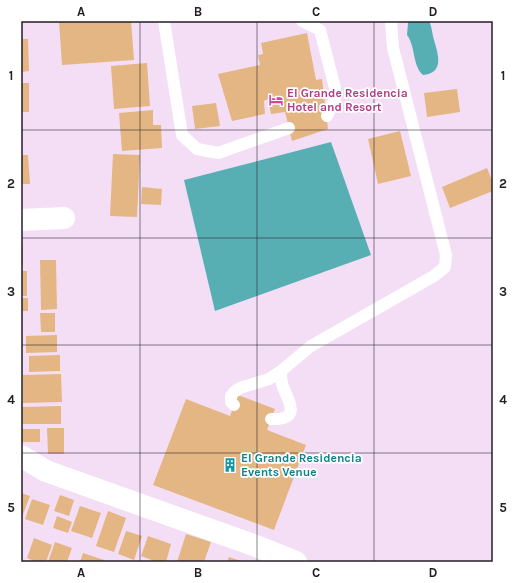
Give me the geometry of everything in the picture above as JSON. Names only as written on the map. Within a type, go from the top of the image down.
[{"type":"street","points":[[21,220],[64,218]]},
{"type":"street","points":[[21,456],[46,471],[256,546],[296,562]]},
{"type":"lane","points":[[164,21],[182,135],[196,149],[218,153],[289,128]]},
{"type":"lane","points":[[302,21],[320,30],[335,88],[335,99],[327,116]]},
{"type":"lane","points":[[234,406],[231,402],[231,396],[240,388],[269,379],[311,346],[434,276],[445,267],[446,254],[393,48],[391,21]]},
{"type":"lane","points":[[271,419],[286,418],[291,413],[291,405],[282,383],[281,371]]},
{"type":"shaded area","points":[[410,21],[429,21],[430,23],[438,57],[435,71],[423,75],[417,66],[412,45],[407,35],[408,23]]},
{"type":"shaded area","points":[[331,142],[371,255],[215,311],[184,180]]},
{"type":"building","points":[[59,21],[131,21],[134,60],[62,65]]},
{"type":"building","points":[[307,33],[316,80],[322,79],[328,129],[292,141],[285,112],[271,114],[268,99],[264,101],[265,114],[232,121],[218,74],[260,65],[258,55],[263,54],[261,43]]},
{"type":"building","points":[[21,39],[28,39],[29,71],[21,72]]},
{"type":"building","points":[[147,63],[150,106],[114,109],[111,66]]},
{"type":"building","points":[[21,83],[29,83],[29,112],[21,112]]},
{"type":"building","points":[[457,89],[460,112],[427,117],[424,93]]},
{"type":"building","points":[[216,103],[220,126],[195,129],[192,106]]},
{"type":"building","points":[[153,110],[153,125],[161,125],[162,148],[122,151],[119,113]]},
{"type":"building","points":[[400,131],[411,176],[378,184],[368,139]]},
{"type":"building","points":[[113,154],[140,155],[137,217],[110,216]]},
{"type":"building","points":[[21,155],[28,155],[30,184],[21,184]]},
{"type":"building","points":[[487,168],[493,183],[493,191],[450,208],[442,187]]},
{"type":"building","points":[[142,187],[162,189],[161,205],[141,204]]},
{"type":"building","points":[[21,243],[23,243],[23,265],[21,265]]},
{"type":"building","points":[[40,260],[56,260],[57,309],[41,310]]},
{"type":"building","points":[[21,271],[27,271],[27,296],[21,296]]},
{"type":"building","points":[[21,298],[28,298],[28,311],[21,311]]},
{"type":"building","points":[[40,313],[55,313],[55,332],[41,332]]},
{"type":"building","points":[[57,335],[57,352],[26,353],[26,336]]},
{"type":"building","points":[[60,355],[60,371],[29,372],[29,356]]},
{"type":"building","points":[[61,374],[62,402],[23,403],[23,375]]},
{"type":"building","name":"El Grande Residencia Events Venue","points":[[238,395],[275,409],[267,430],[306,445],[274,530],[153,485],[186,399],[230,416]]},
{"type":"building","points":[[61,406],[61,424],[22,424],[22,407]]},
{"type":"building","points":[[47,428],[64,428],[64,454],[48,454]]},
{"type":"building","points":[[21,429],[40,429],[40,442],[21,442]]},
{"type":"building","points":[[21,493],[30,496],[22,517],[21,516]]},
{"type":"building","points":[[60,495],[74,500],[69,516],[54,511]]},
{"type":"building","points":[[32,499],[50,505],[43,525],[25,519]]},
{"type":"building","points":[[80,506],[101,513],[92,538],[71,531]]},
{"type":"building","points":[[108,511],[126,518],[114,552],[96,546]]},
{"type":"building","points":[[57,516],[72,522],[68,533],[53,528]]},
{"type":"building","points":[[126,531],[142,536],[134,560],[118,554]]},
{"type":"building","points":[[186,534],[211,542],[204,562],[177,562]]},
{"type":"building","points":[[148,536],[171,544],[166,562],[157,562],[141,556]]},
{"type":"building","points":[[34,538],[52,545],[46,562],[37,562],[27,558]]},
{"type":"building","points":[[55,542],[72,548],[67,562],[48,562]]},
{"type":"building","points":[[83,553],[104,560],[103,562],[80,562]]},
{"type":"building","points":[[229,557],[244,562],[227,562]]},
{"type":"place","name":"El Grande Residencia Hotel and Resort","points":[[276,100]]},
{"type":"place","name":"El Grande Residencia Events Venue","points":[[230,465]]}]
